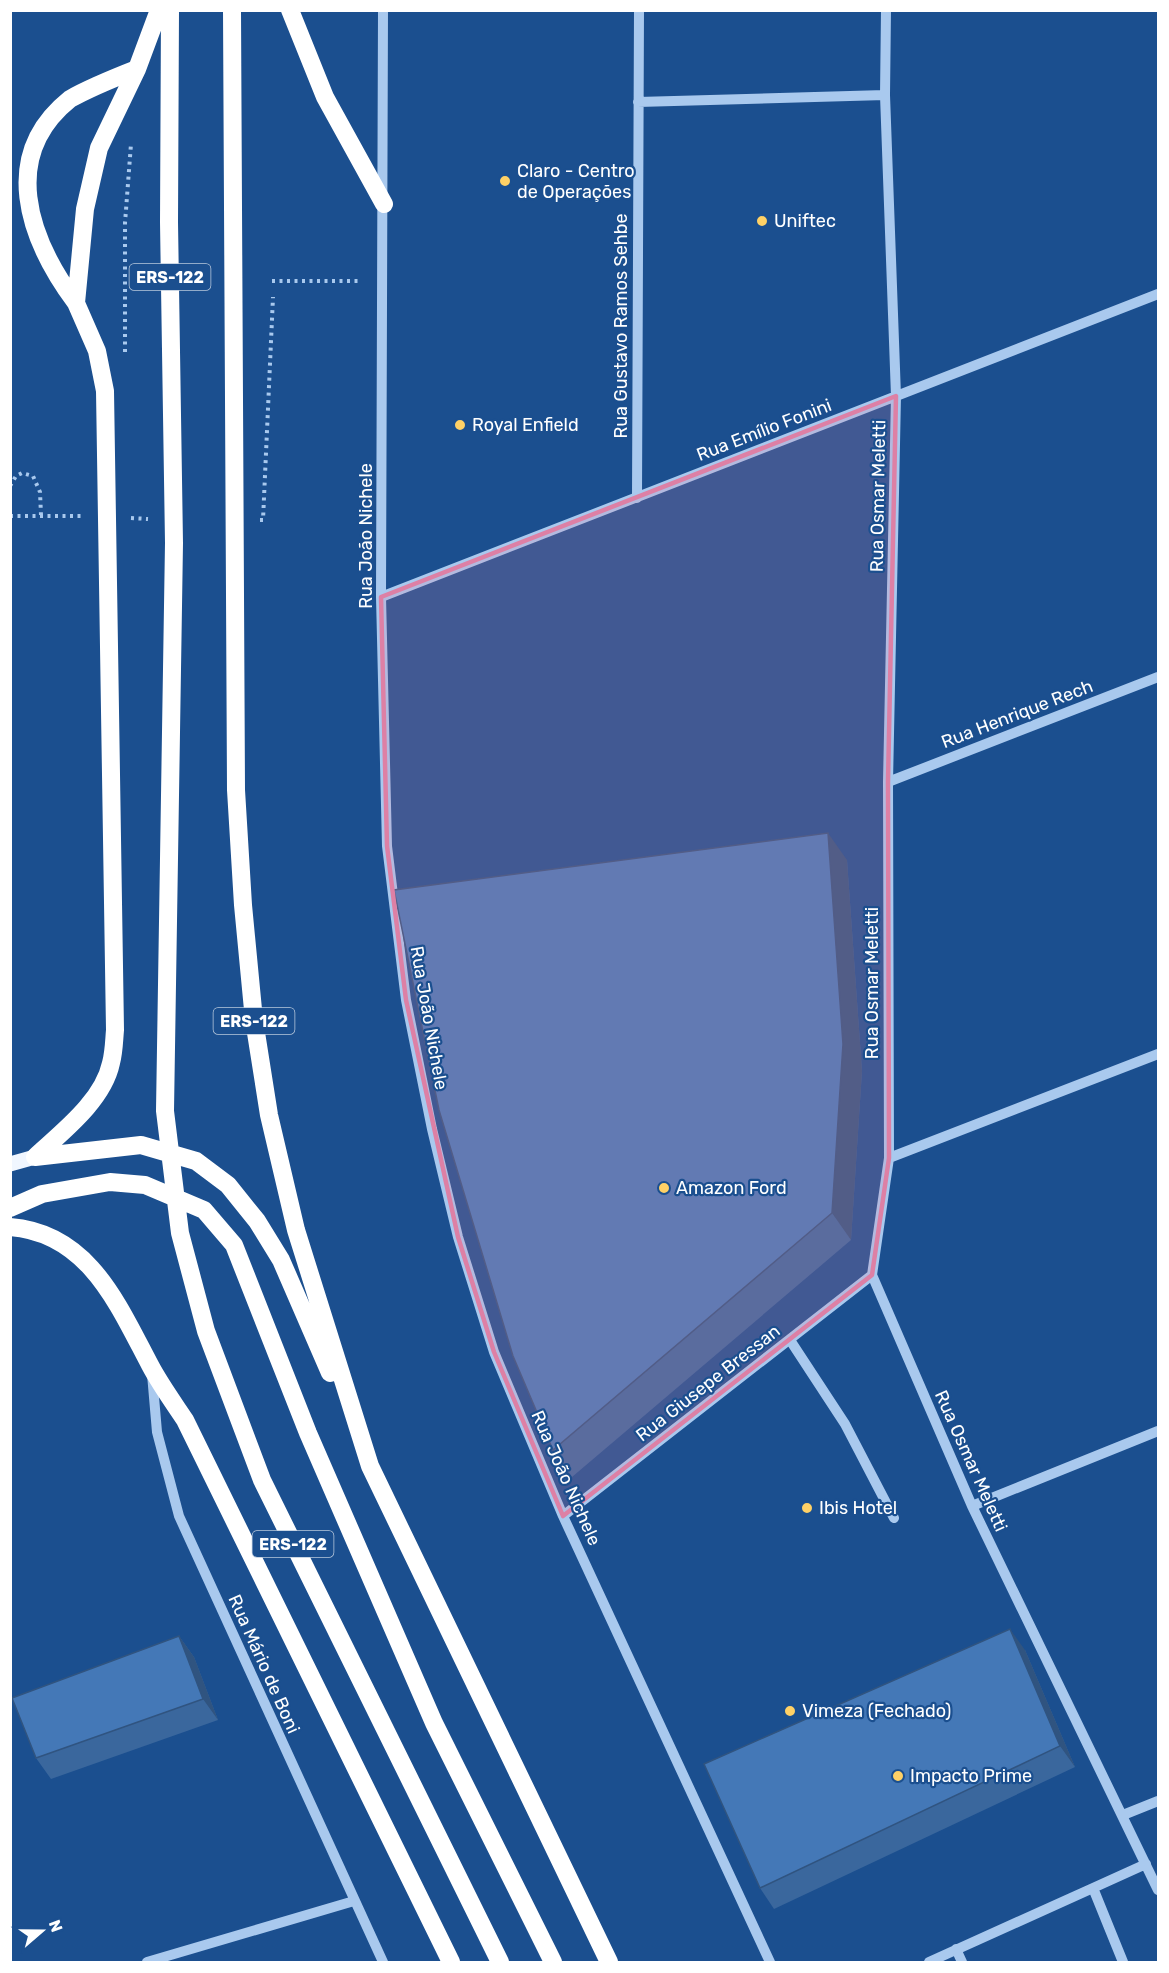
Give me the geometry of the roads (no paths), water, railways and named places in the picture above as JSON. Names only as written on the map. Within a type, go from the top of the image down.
[{"type":"highway","points":[[76,303],[85,209],[99,148],[137,69],[159,10]]},
{"type":"highway","name":"ERS-122","points":[[170,10],[169,222],[174,543],[165,1111],[180,1233],[206,1331],[262,1480],[500,1962]]},
{"type":"highway","name":"ERS-122","points":[[232,10],[236,790],[243,904],[254,1020],[272,1126],[296,1230],[370,1466],[609,1962]]},
{"type":"highway","points":[[290,10],[325,97],[384,204]]},
{"type":"highway","points":[[35,1157],[74,1121],[98,1091],[111,1065],[116,1030],[105,391],[97,351],[76,303],[44,260],[19,206],[15,177],[23,146],[37,127],[61,106],[92,88],[137,69]]},
{"type":"highway","points":[[35,1157],[141,1145],[196,1161],[228,1185],[257,1221],[281,1260],[370,1466]]},
{"type":"highway","points":[[10,1208],[42,1194],[110,1182],[145,1185],[204,1210],[234,1245],[308,1433],[430,1712],[553,1962]]},
{"type":"highway","points":[[10,1227],[27,1228],[59,1240],[81,1255],[102,1278],[184,1420],[451,1962]]},
{"type":"main road","points":[[10,1164],[35,1157]]},
{"type":"street","name":"Rua João Nichele","points":[[383,10],[384,280],[381,597],[387,846],[406,1000],[429,1117],[458,1237],[494,1352],[563,1516],[770,1962]]},
{"type":"street","name":"Rua Gustavo Ramos Sehbe","points":[[638,498],[639,10]]},
{"type":"street","name":"Rua Osmar Meletti","points":[[886,10],[885,95],[896,396],[888,782],[889,1158],[872,1275],[972,1506],[1158,1890]]},
{"type":"street","points":[[638,102],[885,95]]},
{"type":"street","name":"Rua Emílio Fonini","points":[[381,597],[1158,294]]},
{"type":"street","name":"Rua Henrique Rech","points":[[888,782],[1158,677]]},
{"type":"street","points":[[889,1158],[1158,1054]]},
{"type":"street","name":"Rua Giusepe Bressan","points":[[563,1516],[872,1275]]},
{"type":"street","points":[[790,1340],[845,1424],[894,1518]]},
{"type":"street","name":"Rua Mário de Boni","points":[[152,1368],[157,1432],[179,1516],[383,1962]]},
{"type":"street","points":[[972,1506],[1158,1431]]},
{"type":"street","points":[[1123,1815],[1158,1801]]},
{"type":"street","points":[[929,1962],[1146,1864]]},
{"type":"street","points":[[1092,1888],[1123,1962]]},
{"type":"street","points":[[147,1962],[354,1901]]},
{"type":"street","points":[[956,1948],[962,1962]]},
{"type":"place","name":"Claro - Centro de Operações","points":[[505,181]]},
{"type":"place","name":"Uniftec","points":[[762,221]]},
{"type":"place","name":"Royal Enfield","points":[[460,425]]},
{"type":"place","name":"Amazon Ford","points":[[664,1188]]},
{"type":"place","name":"Ibis Hotel","points":[[807,1508]]},
{"type":"place","name":"Vimeza (Fechado)","points":[[790,1711]]},
{"type":"place","name":"Impacto Prime","points":[[898,1776]]}]
